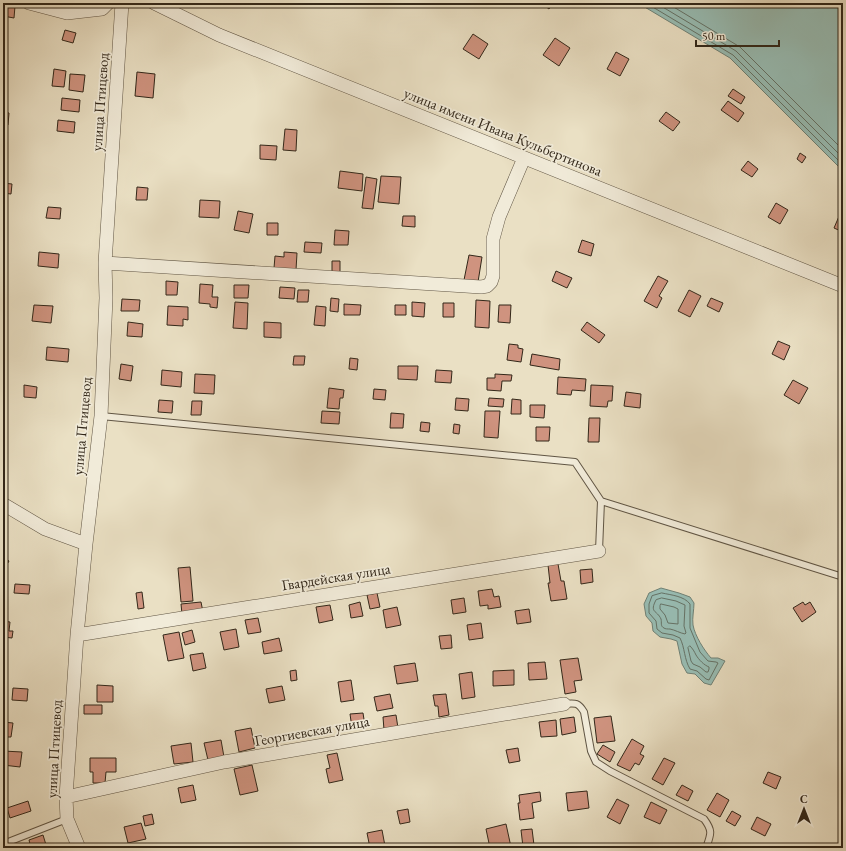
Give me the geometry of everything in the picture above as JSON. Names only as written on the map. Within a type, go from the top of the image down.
[{"type":"street","points":[[29,3],[67,12],[102,9],[108,3]]},
{"type":"street","name":"улица Птицевод","points":[[79,848],[67,819],[66,797],[77,635],[101,416],[106,298],[105,263],[122,3]]},
{"type":"street","name":"улица имени Ивана Кульбертинова","points":[[154,3],[219,35],[843,286]]},
{"type":"street","points":[[105,263],[481,287],[487,286],[491,282],[493,276],[493,239],[499,217],[524,158]]},
{"type":"street","points":[[3,504],[45,529],[86,544]]},
{"type":"street","name":"Гвардейская улица","points":[[77,635],[600,551]]},
{"type":"street","name":"Георгиевская улица","points":[[66,797],[224,762],[564,704]]},
{"type":"lane","points":[[101,416],[575,462],[601,501],[600,551]]},
{"type":"lane","points":[[601,501],[843,577]]},
{"type":"lane","points":[[564,704],[575,703],[580,706],[584,712],[591,751],[596,762],[610,771],[704,819],[710,827],[710,836],[706,848]]},
{"type":"lane","points":[[3,844],[67,819]]},
{"type":"water","points":[[638,3],[840,3],[843,6],[843,171],[730,58]]},
{"type":"water","points":[[661,588],[690,597],[694,603],[693,625],[700,643],[711,658],[718,658],[725,661],[711,685],[704,683],[695,674],[687,673],[682,664],[677,641],[660,637],[653,631],[652,623],[646,616],[644,604],[649,593]]},
{"type":"building","points":[[541,3],[553,3],[549,9]]},
{"type":"building","points":[[3,4],[15,6],[14,18],[3,16]]},
{"type":"building","points":[[65,30],[76,33],[73,43],[62,40]]},
{"type":"building","points":[[473,34],[488,44],[479,59],[463,49]]},
{"type":"building","points":[[555,38],[570,48],[559,66],[543,55]]},
{"type":"building","points":[[616,52],[629,59],[620,76],[607,69]]},
{"type":"building","points":[[54,69],[66,71],[64,87],[52,86]]},
{"type":"building","points":[[137,72],[155,74],[153,98],[135,96]]},
{"type":"building","points":[[70,74],[85,75],[83,92],[69,90]]},
{"type":"building","points":[[733,89],[745,97],[741,104],[728,96]]},
{"type":"building","points":[[62,98],[80,100],[79,112],[61,110]]},
{"type":"building","points":[[728,101],[744,113],[738,122],[721,110]]},
{"type":"building","points":[[3,112],[9,113],[8,125],[3,125]]},
{"type":"building","points":[[666,112],[680,122],[673,131],[659,121]]},
{"type":"building","points":[[58,120],[75,122],[74,133],[57,131]]},
{"type":"building","points":[[285,129],[297,130],[296,151],[283,150]]},
{"type":"building","points":[[260,145],[277,146],[276,160],[260,159]]},
{"type":"building","points":[[800,153],[806,157],[802,163],[797,159]]},
{"type":"building","points":[[748,161],[758,169],[752,177],[741,170]]},
{"type":"building","points":[[340,171],[363,174],[362,191],[338,188]]},
{"type":"building","points":[[381,176],[401,177],[399,204],[378,202]]},
{"type":"building","points":[[366,177],[377,179],[373,209],[362,208]]},
{"type":"building","points":[[3,183],[12,184],[11,194],[3,193]]},
{"type":"building","points":[[137,187],[148,188],[147,200],[136,200]]},
{"type":"building","points":[[200,200],[220,201],[219,218],[199,217]]},
{"type":"building","points":[[776,203],[788,210],[780,224],[768,217]]},
{"type":"building","points":[[48,207],[61,208],[60,219],[46,218]]},
{"type":"building","points":[[238,211],[253,214],[249,233],[234,230]]},
{"type":"building","points":[[840,214],[843,215],[843,232],[834,228]]},
{"type":"building","points":[[403,216],[415,216],[415,227],[402,226]]},
{"type":"building","points":[[267,223],[278,223],[278,235],[267,235]]},
{"type":"building","points":[[335,230],[349,231],[348,245],[334,245]]},
{"type":"building","points":[[582,240],[594,244],[591,256],[578,252]]},
{"type":"building","points":[[305,242],[322,243],[321,253],[304,252]]},
{"type":"building","points":[[39,252],[59,254],[58,268],[38,266]]},
{"type":"building","points":[[284,252],[297,253],[296,270],[274,268],[275,256],[284,257]]},
{"type":"building","points":[[469,255],[482,257],[478,282],[464,280]]},
{"type":"building","points":[[332,261],[340,261],[340,274],[332,274]]},
{"type":"building","points":[[556,271],[572,278],[567,288],[552,281]]},
{"type":"building","points":[[658,276],[668,281],[659,296],[662,298],[657,308],[644,301]]},
{"type":"building","points":[[166,281],[178,282],[177,295],[166,295]]},
{"type":"building","points":[[200,284],[213,285],[212,297],[218,297],[217,308],[210,307],[210,304],[199,303]]},
{"type":"building","points":[[234,285],[249,285],[248,298],[234,298]]},
{"type":"building","points":[[280,287],[295,288],[294,299],[279,298]]},
{"type":"building","points":[[298,290],[309,290],[308,302],[297,302]]},
{"type":"building","points":[[689,290],[701,296],[690,317],[678,311]]},
{"type":"building","points":[[331,298],[339,299],[338,312],[330,311]]},
{"type":"building","points":[[711,298],[723,303],[719,312],[707,306]]},
{"type":"building","points":[[122,299],[140,300],[139,311],[121,311]]},
{"type":"building","points":[[476,300],[490,301],[489,328],[475,327]]},
{"type":"building","points":[[235,302],[248,303],[247,329],[233,328]]},
{"type":"building","points":[[412,302],[425,303],[424,317],[412,316]]},
{"type":"building","points":[[443,303],[454,303],[454,317],[443,317]]},
{"type":"building","points":[[344,304],[361,305],[360,315],[344,315]]},
{"type":"building","points":[[34,305],[53,306],[51,323],[32,321]]},
{"type":"building","points":[[395,305],[406,305],[406,315],[395,315]]},
{"type":"building","points":[[499,305],[511,305],[510,323],[498,322]]},
{"type":"building","points":[[168,306],[188,307],[188,320],[183,319],[183,326],[167,325]]},
{"type":"building","points":[[316,306],[326,307],[325,326],[314,325]]},
{"type":"building","points":[[128,322],[143,324],[142,337],[127,336]]},
{"type":"building","points":[[264,322],[281,323],[281,338],[264,337]]},
{"type":"building","points":[[587,322],[605,335],[599,343],[581,330]]},
{"type":"building","points":[[778,341],[790,346],[784,360],[772,354]]},
{"type":"building","points":[[509,344],[518,345],[518,348],[523,349],[521,362],[507,360]]},
{"type":"building","points":[[47,347],[69,349],[68,362],[46,360]]},
{"type":"building","points":[[532,354],[560,359],[559,370],[530,365]]},
{"type":"building","points":[[294,356],[305,356],[304,365],[293,365]]},
{"type":"building","points":[[350,358],[358,359],[357,370],[349,369]]},
{"type":"building","points":[[121,364],[133,366],[131,381],[119,379]]},
{"type":"building","points":[[398,366],[418,366],[417,380],[398,379]]},
{"type":"building","points":[[162,370],[182,372],[181,387],[161,385]]},
{"type":"building","points":[[436,370],[452,371],[451,383],[435,382]]},
{"type":"building","points":[[195,374],[215,375],[214,394],[194,393]]},
{"type":"building","points":[[495,374],[512,375],[511,381],[502,381],[501,391],[487,390],[487,378],[495,378]]},
{"type":"building","points":[[558,377],[586,379],[585,391],[572,390],[571,395],[557,394]]},
{"type":"building","points":[[793,380],[808,388],[799,404],[784,395]]},
{"type":"building","points":[[24,385],[37,387],[36,398],[24,397]]},
{"type":"building","points":[[591,385],[613,386],[612,401],[608,401],[607,407],[590,406]]},
{"type":"building","points":[[329,388],[344,390],[343,398],[340,398],[339,409],[327,408]]},
{"type":"building","points":[[374,389],[386,390],[385,400],[373,399]]},
{"type":"building","points":[[626,392],[641,394],[640,408],[624,406]]},
{"type":"building","points":[[456,398],[469,399],[468,411],[455,410]]},
{"type":"building","points":[[489,398],[504,399],[503,407],[488,406]]},
{"type":"building","points":[[512,399],[521,400],[521,414],[511,414]]},
{"type":"building","points":[[159,400],[173,401],[172,413],[158,412]]},
{"type":"building","points":[[192,401],[202,401],[201,415],[191,415]]},
{"type":"building","points":[[530,405],[545,405],[544,418],[530,417]]},
{"type":"building","points":[[322,411],[340,412],[339,424],[321,423]]},
{"type":"building","points":[[485,411],[500,411],[498,438],[484,437]]},
{"type":"building","points":[[391,413],[404,414],[403,428],[390,428]]},
{"type":"building","points":[[589,418],[600,418],[599,442],[588,442]]},
{"type":"building","points":[[421,422],[430,423],[429,432],[420,431]]},
{"type":"building","points":[[454,424],[460,425],[459,434],[453,433]]},
{"type":"building","points":[[536,427],[550,427],[549,441],[536,441]]},
{"type":"building","points":[[3,557],[9,561],[3,571]]},
{"type":"building","points":[[558,564],[561,581],[564,581],[567,599],[551,601],[548,583],[550,583],[548,565]]},
{"type":"building","points":[[190,567],[193,601],[181,602],[178,568]]},
{"type":"building","points":[[592,569],[593,582],[581,584],[580,570]]},
{"type":"building","points":[[15,584],[30,585],[29,594],[14,593]]},
{"type":"building","points":[[492,589],[494,597],[499,596],[501,607],[488,609],[488,605],[480,606],[478,591]]},
{"type":"building","points":[[142,592],[144,608],[138,609],[136,593]]},
{"type":"building","points":[[377,593],[380,607],[370,609],[367,595]]},
{"type":"building","points":[[464,598],[466,612],[453,614],[451,600]]},
{"type":"building","points":[[201,602],[203,612],[182,614],[181,604]]},
{"type":"building","points":[[360,602],[363,616],[351,618],[349,605]]},
{"type":"building","points":[[803,602],[805,605],[810,602],[816,612],[802,622],[793,608]]},
{"type":"building","points":[[330,605],[333,620],[319,623],[316,607]]},
{"type":"building","points":[[397,607],[401,625],[386,628],[383,610]]},
{"type":"building","points":[[529,609],[531,622],[517,624],[515,611]]},
{"type":"building","points":[[258,618],[261,632],[248,634],[245,620]]},
{"type":"building","points":[[3,621],[10,622],[9,631],[13,631],[12,638],[3,637]]},
{"type":"building","points":[[481,623],[483,638],[469,640],[467,625]]},
{"type":"building","points":[[236,629],[239,647],[224,650],[220,632]]},
{"type":"building","points":[[192,630],[195,642],[185,645],[182,633]]},
{"type":"building","points":[[179,632],[184,658],[168,661],[163,635]]},
{"type":"building","points":[[451,635],[452,648],[441,649],[439,636]]},
{"type":"building","points":[[279,638],[282,651],[264,654],[262,642]]},
{"type":"building","points":[[203,653],[206,668],[193,671],[190,655]]},
{"type":"building","points":[[578,658],[582,680],[574,681],[576,692],[565,694],[560,660]]},
{"type":"building","points":[[545,662],[547,679],[529,680],[528,663]]},
{"type":"building","points":[[415,663],[418,681],[397,684],[394,666]]},
{"type":"building","points":[[296,670],[297,680],[291,681],[290,671]]},
{"type":"building","points":[[514,670],[514,685],[493,686],[493,671]]},
{"type":"building","points":[[472,672],[475,697],[462,699],[459,674]]},
{"type":"building","points":[[351,680],[354,700],[341,702],[338,682]]},
{"type":"building","points":[[97,685],[113,686],[113,702],[97,702]]},
{"type":"building","points":[[282,686],[285,700],[269,703],[266,689]]},
{"type":"building","points":[[13,688],[28,689],[27,701],[12,700]]},
{"type":"building","points":[[390,694],[393,708],[377,711],[374,697]]},
{"type":"building","points":[[446,694],[449,715],[439,717],[438,706],[435,706],[433,695]]},
{"type":"building","points":[[84,705],[102,705],[102,714],[84,714]]},
{"type":"building","points":[[363,713],[365,726],[352,728],[350,714]]},
{"type":"building","points":[[396,715],[398,728],[384,730],[383,717]]},
{"type":"building","points":[[611,716],[615,741],[597,743],[594,718]]},
{"type":"building","points":[[574,717],[576,732],[562,735],[560,719]]},
{"type":"building","points":[[556,720],[557,736],[541,737],[539,722]]},
{"type":"building","points":[[3,722],[13,723],[11,737],[3,737]]},
{"type":"building","points":[[251,728],[255,748],[239,752],[235,731]]},
{"type":"building","points":[[632,739],[644,746],[640,754],[644,756],[639,765],[635,763],[630,771],[617,765]]},
{"type":"building","points":[[221,740],[224,757],[208,760],[204,743]]},
{"type":"building","points":[[191,743],[193,762],[174,764],[171,746]]},
{"type":"building","points":[[603,745],[615,752],[610,762],[597,754]]},
{"type":"building","points":[[518,748],[520,761],[509,763],[506,750]]},
{"type":"building","points":[[3,751],[22,752],[20,767],[3,765]]},
{"type":"building","points":[[337,753],[343,780],[329,783],[326,769],[330,768],[327,755]]},
{"type":"building","points":[[90,758],[116,758],[116,772],[106,772],[105,783],[93,783],[93,772],[90,772]]},
{"type":"building","points":[[664,758],[675,763],[663,785],[652,779]]},
{"type":"building","points":[[252,765],[258,791],[240,795],[234,769]]},
{"type":"building","points":[[768,772],[781,777],[776,789],[763,783]]},
{"type":"building","points":[[193,785],[196,800],[181,803],[178,788]]},
{"type":"building","points":[[682,785],[693,791],[688,801],[676,795]]},
{"type":"building","points":[[587,791],[589,808],[568,811],[566,793]]},
{"type":"building","points":[[540,792],[541,801],[532,803],[534,818],[520,820],[518,803],[520,803],[519,795]]},
{"type":"building","points":[[717,793],[729,800],[720,817],[707,810]]},
{"type":"building","points":[[617,799],[629,805],[620,824],[607,817]]},
{"type":"building","points":[[28,801],[31,811],[10,818],[7,808]]},
{"type":"building","points":[[651,802],[667,810],[660,824],[644,817]]},
{"type":"building","points":[[3,803],[7,817],[3,818]]},
{"type":"building","points":[[408,809],[410,822],[400,824],[397,811]]},
{"type":"building","points":[[732,811],[741,816],[735,826],[726,821]]},
{"type":"building","points":[[152,814],[154,824],[145,826],[143,816]]},
{"type":"building","points":[[757,817],[771,824],[765,836],[751,829]]},
{"type":"building","points":[[141,823],[146,839],[128,843],[124,827]]},
{"type":"building","points":[[506,824],[511,847],[490,848],[486,829]]},
{"type":"building","points":[[532,829],[534,845],[523,847],[521,830]]},
{"type":"building","points":[[382,830],[385,846],[370,848],[367,833]]},
{"type":"building","points":[[43,835],[47,848],[31,848],[29,840]]}]
